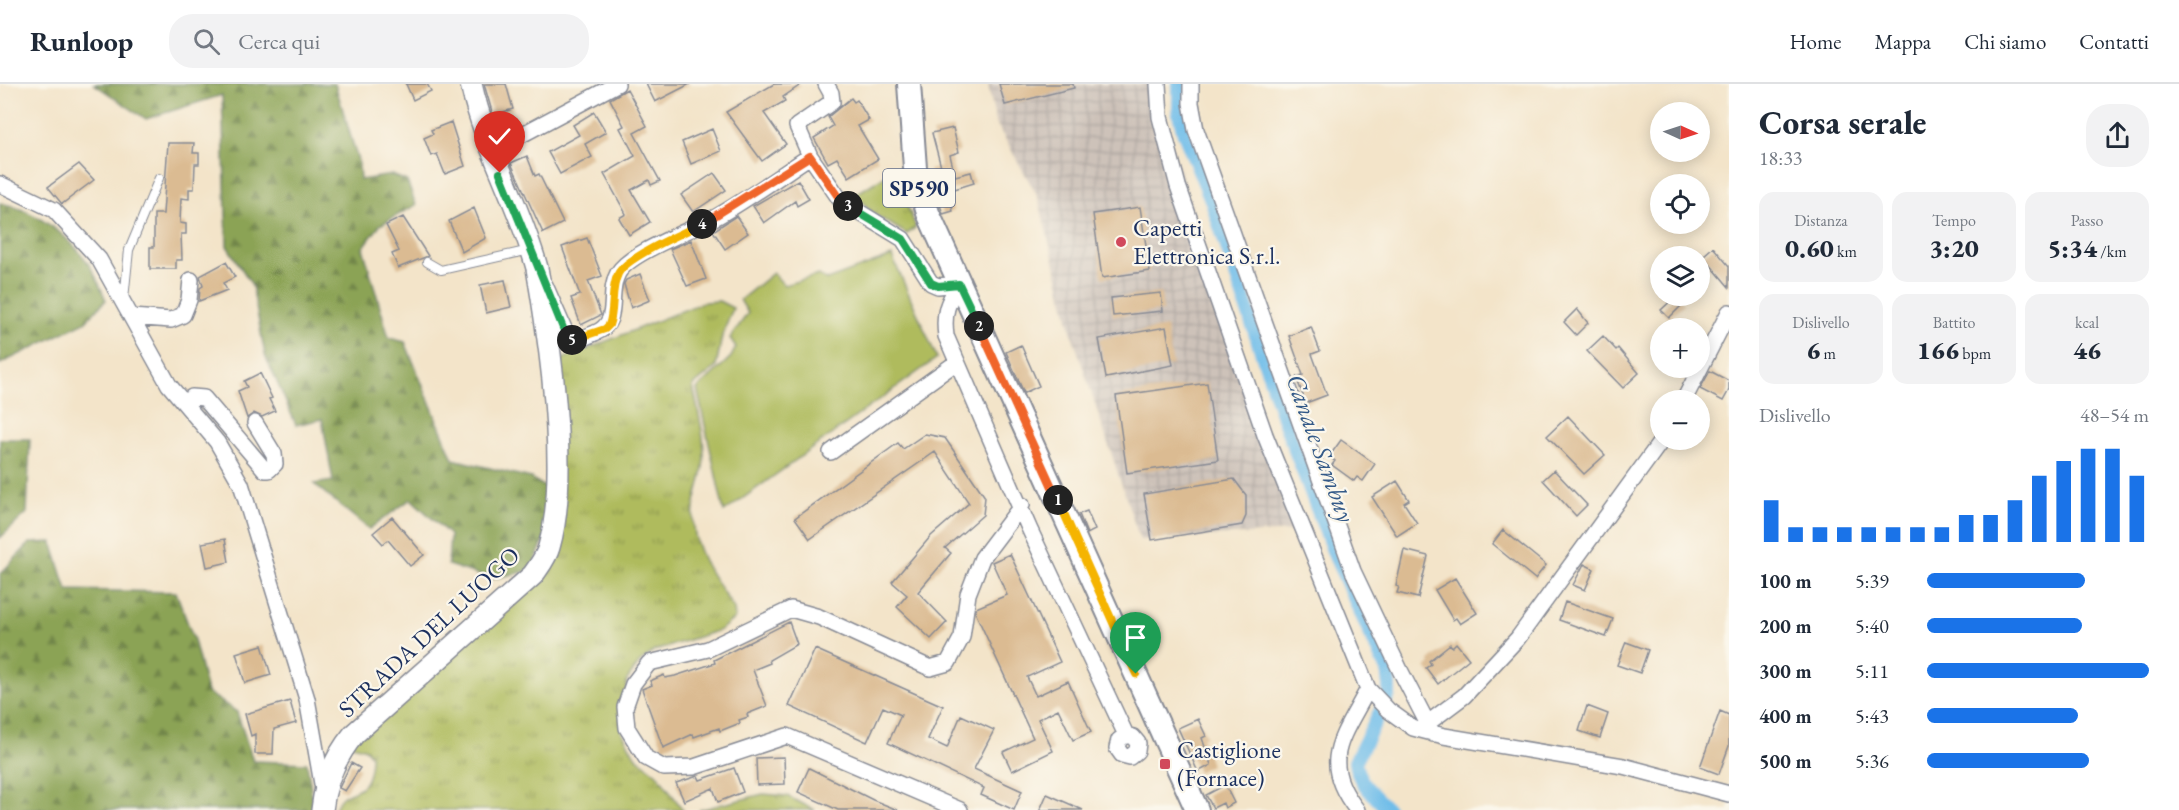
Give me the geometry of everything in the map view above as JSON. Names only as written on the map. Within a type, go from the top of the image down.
[{"type":"main road","name":"SP590","points":[[909,84],[915,168],[920,193],[1197,810]]},
{"type":"street","name":"STRADA DEL LUOGO","points":[[323,806],[337,755],[354,734],[533,575],[549,549],[554,527],[558,462],[534,259],[491,151],[471,84]]},
{"type":"street","points":[[491,151],[591,90],[617,84]]},
{"type":"street","points":[[826,84],[831,93],[832,102],[797,126],[810,156],[841,201],[903,239],[931,283],[938,286],[959,284]]},
{"type":"street","points":[[1158,84],[1157,98],[1164,140],[1185,207],[1265,435],[1368,689],[1388,710],[1413,728],[1431,728],[1623,766],[1729,794]]},
{"type":"street","points":[[1191,84],[1191,103],[1196,130],[1353,571],[1431,728]]},
{"type":"street","points":[[534,259],[565,333],[569,340],[578,340],[609,325],[618,274],[624,267],[652,248],[717,216],[810,156]]},
{"type":"street","points":[[0,184],[54,210],[99,259],[169,385],[218,442],[241,484],[307,699],[323,806]]},
{"type":"street","points":[[132,317],[176,319],[183,315],[189,300],[191,280]]},
{"type":"street","points":[[959,284],[945,305],[943,317],[946,336],[1022,505],[1039,549],[1126,735]]},
{"type":"street","points":[[1688,390],[1729,312]]},
{"type":"street","points":[[831,452],[957,362]]},
{"type":"street","points":[[185,402],[192,397],[204,398],[265,470],[269,470],[275,464],[274,454],[255,423]]},
{"type":"street","points":[[1431,728],[1518,638],[1655,450]]},
{"type":"street","points":[[960,810],[787,736],[694,767],[664,768],[646,758],[627,728],[625,707],[633,684],[650,663],[708,649],[791,609],[819,617],[930,668],[948,663],[962,637],[968,594],[982,558],[1022,505]]},
{"type":"street","points":[[1357,810],[1341,787],[1335,772],[1336,760],[1341,741],[1368,689]]},
{"type":"lane","points":[[124,303],[129,250],[159,178]]},
{"type":"lane","points":[[427,262],[441,270],[534,259]]},
{"type":"shaded area","points":[[988,84],[1155,84],[1157,98],[1292,531],[1140,540],[1072,334],[1038,197],[996,123]]},
{"type":"green space","points":[[94,84],[335,84],[359,164],[360,180],[392,175],[407,181],[416,205],[380,225],[363,248],[389,338],[405,342],[453,459],[531,478],[548,489],[549,526],[532,570],[492,579],[448,565],[450,535],[411,499],[369,529],[314,484],[333,481],[322,419],[296,425],[265,355],[252,285],[227,246],[222,95],[146,119]]},
{"type":"green space","points":[[897,168],[904,197],[916,227],[907,234],[872,213],[856,194]]},
{"type":"green space","points":[[0,203],[26,211],[39,218],[73,245],[90,266],[106,300],[85,322],[0,364]]},
{"type":"green space","points":[[892,256],[937,358],[724,512],[697,389],[731,357],[736,347],[730,338],[748,313],[740,300],[773,273],[784,285],[819,275],[827,280]]},
{"type":"green space","points":[[719,301],[733,308],[722,336],[716,367],[693,386],[704,458],[693,518],[699,549],[709,570],[734,609],[735,618],[720,630],[654,651],[639,663],[627,680],[621,730],[635,756],[659,776],[683,810],[335,810],[344,796],[361,787],[369,771],[371,756],[366,749],[349,744],[557,552],[557,361],[704,302]]},
{"type":"green space","points":[[0,439],[30,439],[27,513],[0,538]]},
{"type":"green space","points":[[52,542],[67,590],[176,592],[194,640],[207,692],[237,712],[253,761],[307,763],[314,810],[0,810],[0,574],[30,543]]},
{"type":"green space","points":[[763,794],[787,796],[815,810],[699,810]]},
{"type":"building","points":[[406,84],[427,84],[431,91],[413,100]]},
{"type":"building","points":[[484,84],[506,84],[513,109],[493,115]]},
{"type":"building","points":[[646,84],[690,84],[655,102]]},
{"type":"building","points":[[774,84],[802,84],[783,97],[785,101],[764,113],[786,144],[762,161],[726,112]]},
{"type":"building","points":[[999,84],[1073,84],[1074,88],[1005,105]]},
{"type":"building","points":[[627,89],[647,126],[634,133],[660,181],[651,185],[649,180],[631,190],[650,222],[629,235],[619,218],[626,214],[604,174],[635,156],[620,128],[624,126],[610,99]]},
{"type":"building","points":[[851,98],[854,102],[857,100],[869,120],[858,126],[878,159],[849,177],[837,158],[828,163],[814,138],[833,126],[828,117]]},
{"type":"building","points":[[594,112],[606,132],[585,144],[592,157],[560,174],[548,152],[579,135],[573,125]]},
{"type":"building","points":[[451,122],[465,166],[445,174],[437,154],[431,156],[424,138],[433,134],[431,130]]},
{"type":"building","points":[[953,128],[959,152],[950,155],[955,176],[971,172],[974,183],[948,191],[953,211],[943,214],[929,170],[941,167],[932,133]]},
{"type":"building","points":[[712,129],[721,151],[691,164],[682,142]]},
{"type":"building","points":[[168,143],[194,143],[193,153],[199,153],[199,164],[195,164],[194,189],[189,189],[189,199],[181,198],[180,223],[186,224],[186,234],[181,234],[182,260],[176,260],[176,269],[150,269],[150,247],[154,247],[154,214],[163,214]]},
{"type":"building","points":[[527,156],[535,176],[539,174],[563,223],[543,233],[511,163]]},
{"type":"building","points":[[79,164],[94,180],[62,204],[48,187]]},
{"type":"building","points":[[714,173],[726,190],[693,212],[681,195]]},
{"type":"building","points":[[798,180],[809,199],[797,206],[795,201],[764,223],[753,206]]},
{"type":"building","name":"Capetti Elettronica S.r.l.","points":[[1140,207],[1150,271],[1102,278],[1093,214]]},
{"type":"building","points":[[474,208],[486,238],[462,252],[449,221]]},
{"type":"building","points":[[736,216],[748,233],[725,249],[713,231]]},
{"type":"building","points":[[403,217],[428,256],[398,268],[392,254],[399,251],[386,225]]},
{"type":"building","points":[[587,238],[602,276],[588,281],[601,315],[581,325],[571,298],[580,295],[562,247]]},
{"type":"building","points":[[691,240],[706,279],[687,286],[670,249]]},
{"type":"building","points":[[1713,247],[1729,266],[1729,287],[1710,264],[1710,250]]},
{"type":"building","points":[[226,262],[235,277],[223,283],[227,290],[199,301],[200,288],[203,286],[200,276]]},
{"type":"building","points":[[640,274],[650,300],[631,308],[624,284],[626,280]]},
{"type":"building","points":[[505,280],[511,307],[486,313],[480,285]]},
{"type":"building","points":[[1161,293],[1163,311],[1113,316],[1111,298]]},
{"type":"building","points":[[1665,306],[1681,306],[1669,318],[1661,310]]},
{"type":"building","points":[[1577,309],[1588,323],[1576,335],[1564,322]]},
{"type":"building","points":[[1166,327],[1173,365],[1106,378],[1099,339]]},
{"type":"building","points":[[1311,327],[1320,351],[1312,354],[1327,395],[1306,403],[1296,377],[1303,375],[1289,336]]},
{"type":"building","points":[[1603,336],[1616,350],[1618,348],[1639,373],[1623,388],[1587,351]]},
{"type":"building","points":[[1021,345],[1039,386],[1024,393],[1006,352]]},
{"type":"building","points":[[1710,371],[1729,381],[1729,390],[1723,401],[1710,394],[1710,390],[1700,389],[1706,378],[1710,378]]},
{"type":"building","points":[[260,373],[272,398],[269,399],[275,411],[262,417],[254,413],[247,418],[238,391],[247,387],[244,381]]},
{"type":"building","points":[[1207,383],[1218,460],[1127,473],[1116,396]]},
{"type":"building","points":[[1568,416],[1605,455],[1584,474],[1547,436]]},
{"type":"building","points":[[925,434],[945,438],[985,497],[983,515],[945,548],[951,553],[918,592],[947,622],[931,639],[897,607],[907,595],[892,582],[931,536],[969,503],[935,452],[810,539],[795,518],[898,443],[903,449]]},
{"type":"building","points":[[1341,440],[1375,464],[1363,481],[1357,477],[1354,481],[1332,465],[1335,461],[1331,458],[1331,454]]},
{"type":"building","points":[[1554,470],[1587,505],[1576,516],[1543,480]]},
{"type":"building","points":[[1234,479],[1246,495],[1246,516],[1242,525],[1152,540],[1144,494]]},
{"type":"building","points":[[1397,481],[1409,500],[1404,503],[1417,523],[1397,536],[1372,497]]},
{"type":"building","points":[[1087,511],[1095,530],[1087,534],[1079,514]]},
{"type":"building","points":[[392,517],[424,555],[410,566],[388,540],[383,544],[373,533]]},
{"type":"building","points":[[1503,530],[1546,565],[1535,579],[1492,544]]},
{"type":"building","points":[[225,539],[229,562],[207,567],[202,543]]},
{"type":"building","points":[[1404,550],[1428,556],[1418,598],[1397,593],[1399,587],[1396,586]]},
{"type":"building","points":[[1010,554],[1060,662],[1027,677],[1036,696],[1068,681],[1091,732],[1073,740],[1058,709],[1038,719],[1053,751],[1012,771],[1003,752],[1033,738],[975,612],[976,608],[1007,595],[992,562]]},
{"type":"building","points":[[1584,564],[1594,569],[1585,590],[1573,585]]},
{"type":"building","points":[[1455,578],[1477,613],[1460,624],[1456,618],[1453,620],[1435,590]]},
{"type":"building","points":[[1565,602],[1613,619],[1606,637],[1559,620]]},
{"type":"building","points":[[789,622],[797,644],[769,660],[770,663],[753,670],[767,706],[747,714],[748,717],[739,720],[740,723],[720,731],[719,728],[694,737],[693,734],[663,748],[642,689],[652,685],[650,681],[664,675],[665,678],[675,676],[715,663],[714,660]]},
{"type":"building","points":[[1626,642],[1648,650],[1640,673],[1617,665]]},
{"type":"building","points":[[1456,643],[1469,659],[1438,684],[1426,668],[1431,664],[1429,661],[1450,644],[1452,647]]},
{"type":"building","points":[[262,645],[271,675],[245,683],[236,653]]},
{"type":"building","points":[[815,649],[943,706],[928,739],[947,748],[961,715],[994,730],[974,769],[1022,791],[1014,810],[981,795],[984,788],[888,743],[901,715],[883,707],[867,742],[789,706]]},
{"type":"building","points":[[290,701],[296,723],[274,729],[273,754],[255,754],[255,734],[251,736],[245,714]]},
{"type":"building","points":[[1587,706],[1608,714],[1600,738],[1579,731]]},
{"type":"building","points":[[1720,711],[1729,715],[1729,746],[1719,774],[1700,767]]},
{"type":"building","points":[[1198,719],[1206,736],[1202,738],[1211,765],[1198,772],[1178,728]]},
{"type":"building","points":[[784,757],[785,784],[757,785],[756,758]]},
{"type":"building","points":[[351,763],[360,768],[345,791],[339,788]]},
{"type":"building","points":[[734,768],[743,792],[718,802],[713,788],[684,801],[676,783],[698,776],[700,780]]},
{"type":"building","points":[[809,768],[898,810],[838,810],[798,792]]},
{"type":"building","points":[[1225,785],[1234,803],[1225,808],[1223,803],[1213,808],[1206,795]]},
{"type":"building","points":[[1047,794],[1083,810],[1040,810]]},
{"type":"waterway","name":"Canale Sambuy","points":[[1179,84],[1179,114],[1184,134],[1212,202],[1284,421],[1335,556],[1389,675],[1389,694],[1355,762],[1363,782],[1388,810]]},
{"type":"place","name":"Capetti Elettronica S.r.l.","points":[[1121,242]]},
{"type":"place","name":"Castiglione (Fornace)","points":[[1165,764]]},
{"type":"route","points":[[500,173],[565,333],[569,340],[578,340],[605,329],[609,325],[618,274],[624,267],[652,248],[717,216],[810,156],[814,159],[841,201],[903,239],[931,283],[938,286],[959,284],[1136,674]]}]
